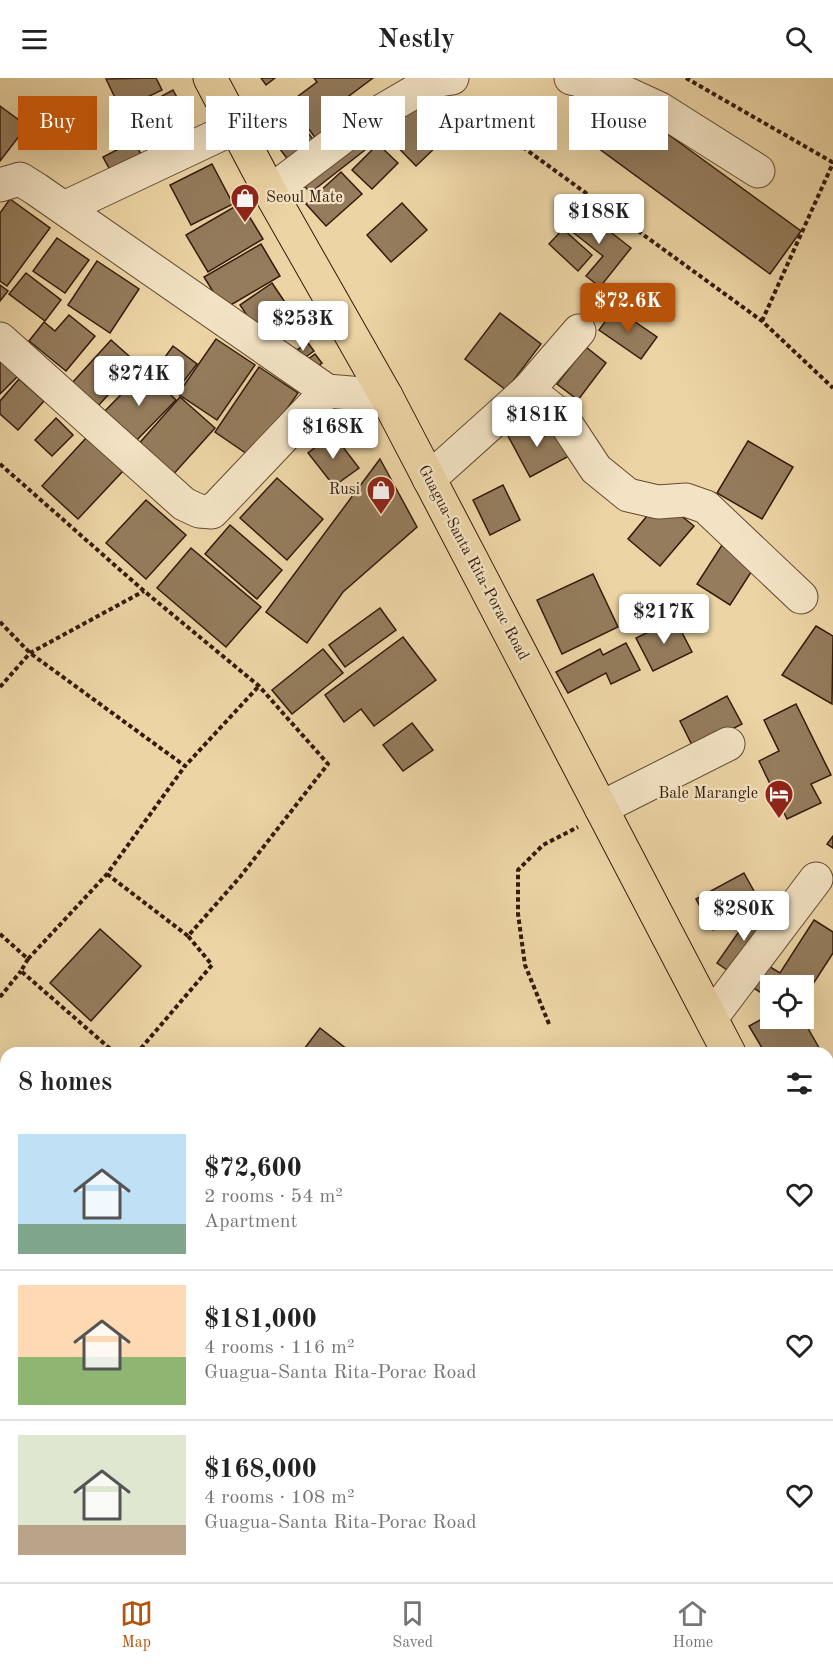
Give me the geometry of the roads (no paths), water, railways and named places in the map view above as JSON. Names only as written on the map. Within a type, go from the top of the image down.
[{"type":"main road","name":"Guagua-Santa Rita-Porac Road","points":[[210,78],[219,96]]},
{"type":"main road","name":"Guagua-Santa Rita-Porac Road","points":[[248,150],[386,396],[726,1047]]},
{"type":"street","points":[[571,78],[619,90],[660,109],[758,171]]},
{"type":"street","points":[[270,192],[361,123],[442,80]]},
{"type":"street","points":[[64,208],[206,142]]},
{"type":"street","points":[[0,185],[20,179],[327,391],[386,396]]},
{"type":"street","points":[[429,479],[528,390],[579,331]]},
{"type":"street","points":[[0,339],[184,504],[199,511],[212,512],[327,391]]},
{"type":"street","points":[[528,390],[561,416],[596,469],[628,495],[657,502],[686,500],[706,507],[801,597]]},
{"type":"street","points":[[603,811],[728,744]]},
{"type":"street","points":[[711,1018],[816,879]]},
{"type":"place","name":"Seoul Mate","points":[[245,224]]},
{"type":"place","name":"Rusi","points":[[381,516]]},
{"type":"place","name":"Bale Marangle","points":[[779,820]]}]
